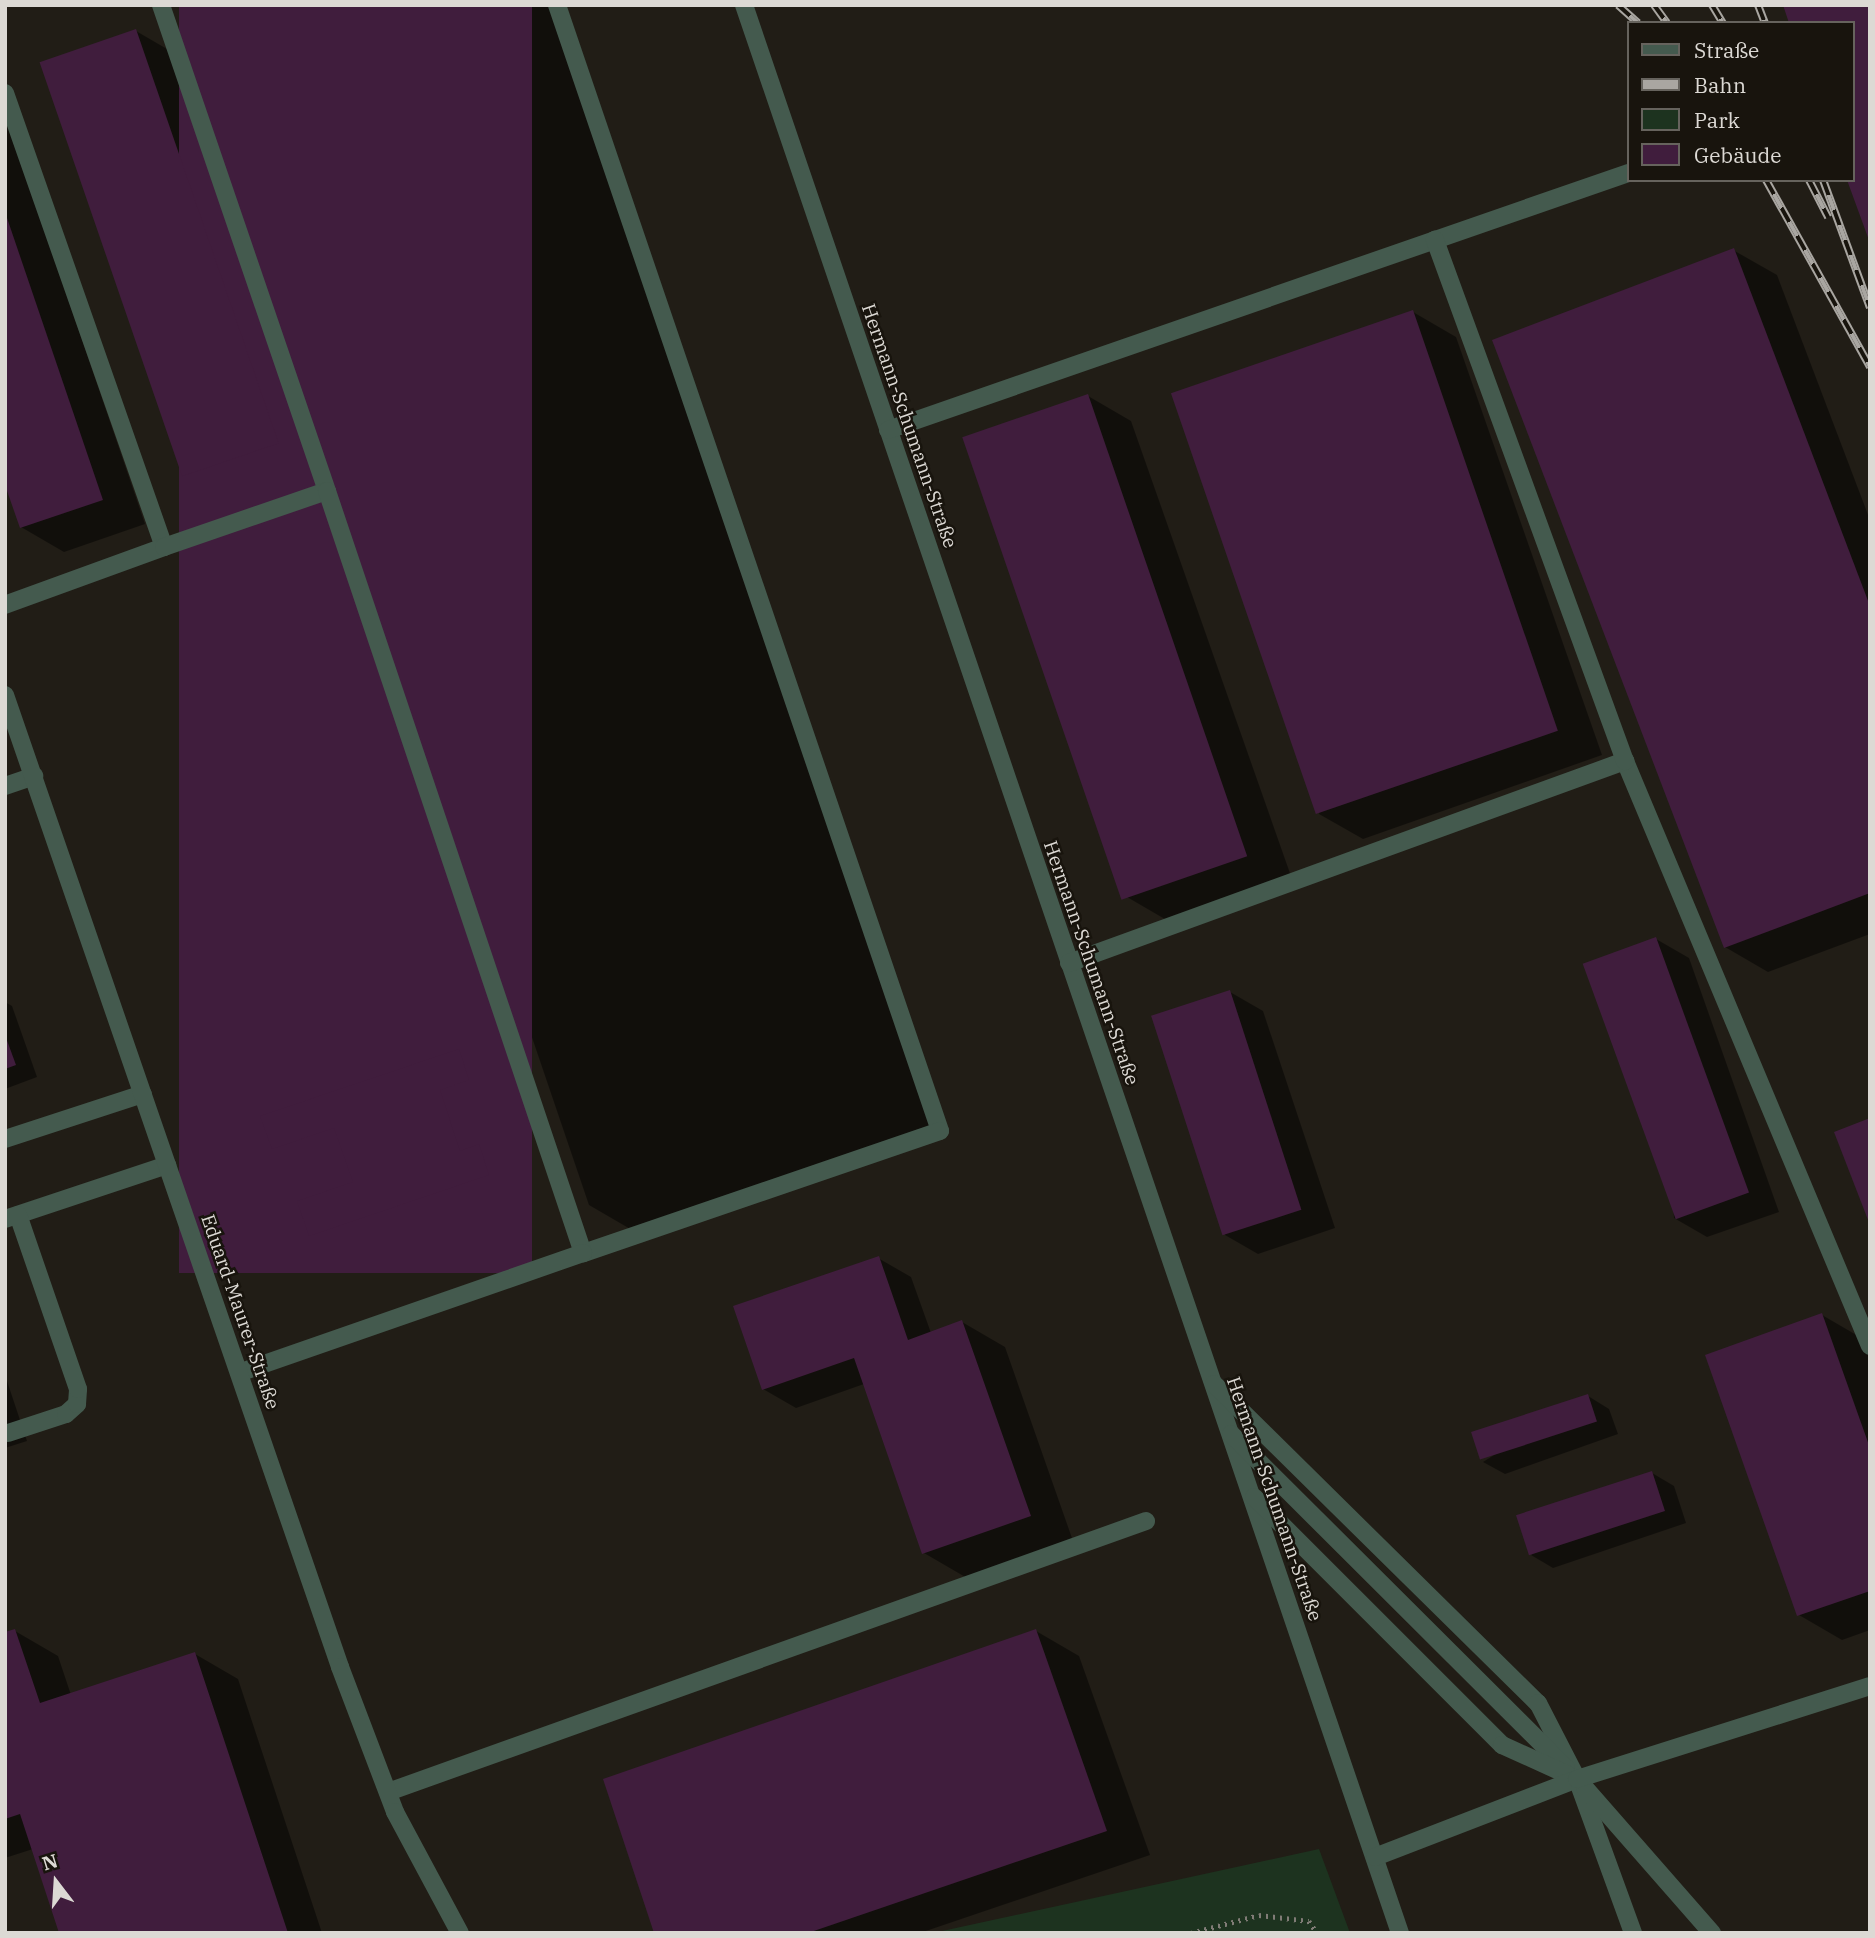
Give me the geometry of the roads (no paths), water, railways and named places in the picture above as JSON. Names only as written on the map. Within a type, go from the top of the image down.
[{"type":"street","points":[[160,5],[327,491],[583,1253]]},
{"type":"street","points":[[239,1373],[940,1131],[557,5]]},
{"type":"street","name":"Hermann-Schumann-Straße","points":[[744,5],[1400,1933]]},
{"type":"street","points":[[5,93],[164,547]]},
{"type":"street","points":[[888,430],[1626,174]]},
{"type":"street","points":[[1435,240],[1625,761],[1870,1346]]},
{"type":"street","points":[[5,605],[327,491]]},
{"type":"street","name":"Eduard-Maurer-Straße","points":[[5,695],[239,1373],[388,1792],[460,1933]]},
{"type":"street","points":[[1069,963],[1625,761]]},
{"type":"street","points":[[5,786],[34,776]]},
{"type":"street","points":[[5,1139],[143,1094]]},
{"type":"street","points":[[8,1433],[66,1414],[77,1404],[78,1389],[11,1217],[167,1165]]},
{"type":"street","points":[[1211,1381],[1538,1703],[1577,1779],[1633,1933]]},
{"type":"street","points":[[1228,1431],[1577,1779],[1712,1933]]},
{"type":"street","points":[[1250,1493],[1502,1745],[1577,1779]]},
{"type":"street","points":[[388,1792],[1146,1521]]},
{"type":"street","points":[[1375,1857],[1577,1779],[1870,1686]]},
{"type":"railway","points":[[1618,5],[1636,21]]},
{"type":"railway","points":[[1654,5],[1666,21]]},
{"type":"railway","points":[[1712,5],[1722,21]]},
{"type":"railway","points":[[1758,5],[1764,21]]},
{"type":"railway","points":[[1767,182],[1870,367]]},
{"type":"railway","points":[[1810,182],[1828,217]]},
{"type":"railway","points":[[1824,182],[1870,308]]}]
